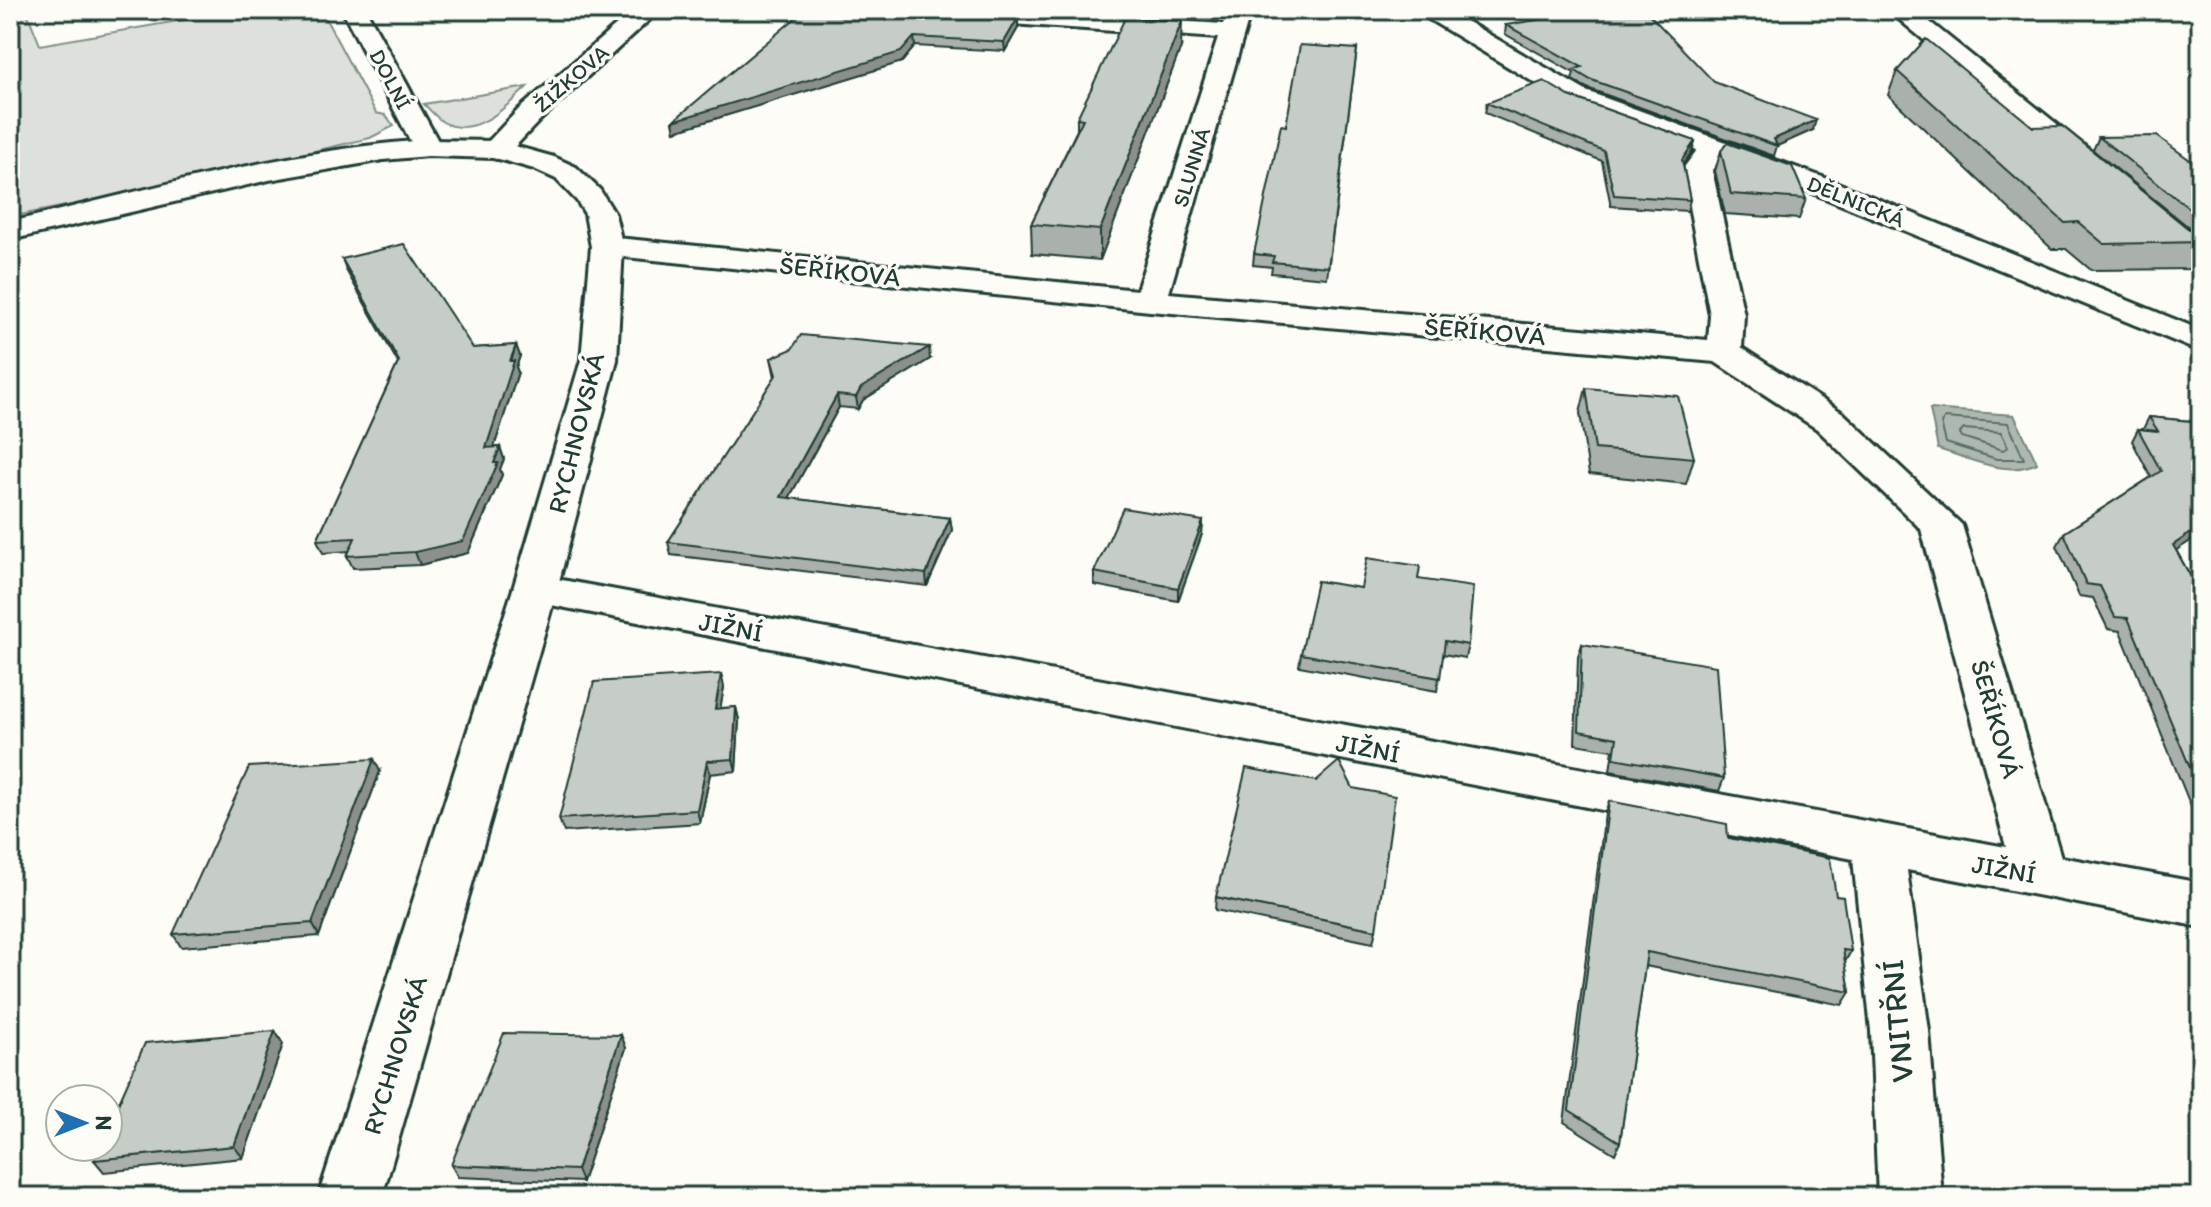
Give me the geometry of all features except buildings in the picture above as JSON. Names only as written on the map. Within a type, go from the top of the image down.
[{"type":"street","name":"DOLNÍ","points":[[354,10],[428,148]]},
{"type":"street","name":"ŽIŽKOVA","points":[[496,150],[529,115],[648,10]]},
{"type":"street","name":"SLUNNÁ","points":[[906,10],[1236,21],[1150,301]]},
{"type":"street","name":"DĚLNICKÁ","points":[[1430,10],[1577,97],[1818,185],[2201,342]]},
{"type":"street","points":[[1900,10],[2107,179]]},
{"type":"street","points":[[1714,147],[1697,170],[1727,315],[1724,352]]},
{"type":"street","name":"RYCHNOVSKÁ","points":[[10,231],[269,171],[371,153],[428,148],[496,150],[528,157],[566,173],[589,196],[600,214],[607,247],[599,360],[535,589],[350,1197]]},
{"type":"street","name":"ŠEŘÍKOVÁ","points":[[607,247],[1150,301],[1724,352],[1830,421],[1941,525],[2040,875]]},
{"type":"street","name":"JIŽNÍ","points":[[535,589],[2201,905]]},
{"type":"street","name":"VNITŘNÍ","points":[[1878,846],[1900,1031],[1910,1197]]},
{"type":"shaded area","points":[[10,10],[26,10],[40,45],[241,10],[321,10],[376,113],[385,115],[394,126],[370,138],[157,188],[10,217]]},
{"type":"shaded area","points":[[527,87],[490,118],[467,127],[443,122],[424,104]]},
{"type":"water","points":[[1930,409],[2014,415],[2037,463],[2000,468],[1938,449]]}]
